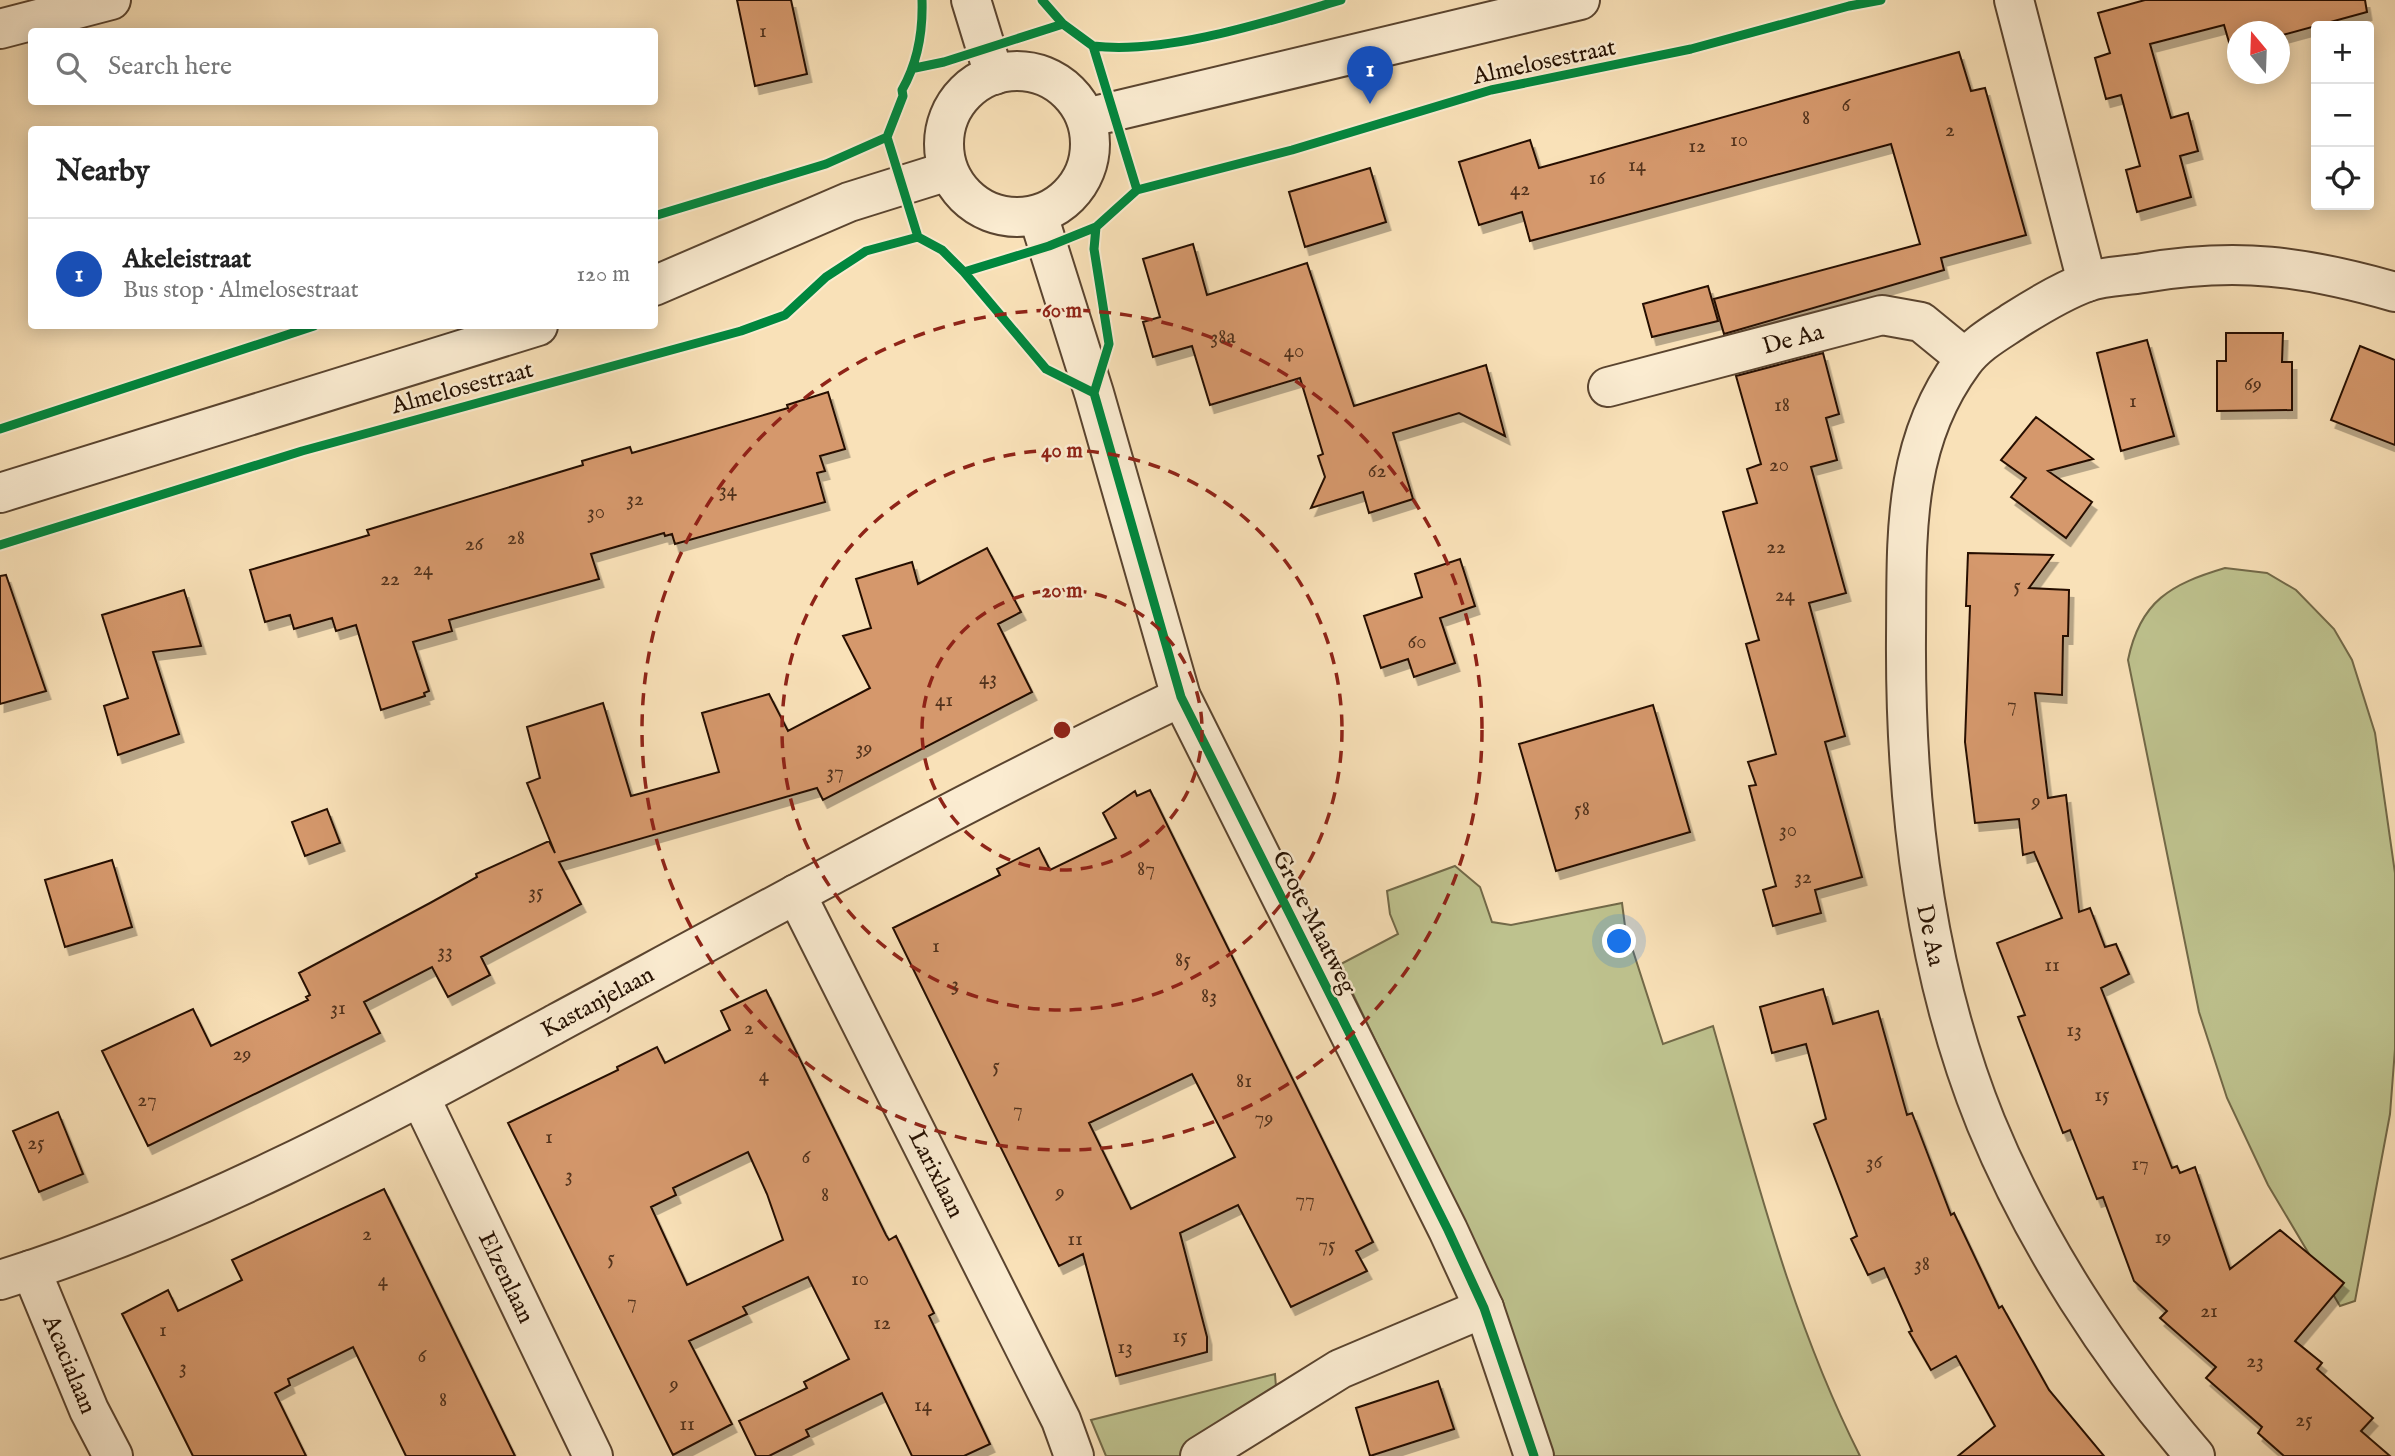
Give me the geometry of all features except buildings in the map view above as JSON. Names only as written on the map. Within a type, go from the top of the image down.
[{"type":"street","points":[[0,29],[111,0]]},
{"type":"street","points":[[971,0],[994,75]]},
{"type":"street","name":"Almelosestraat","points":[[1086,118],[1580,0]]},
{"type":"street","points":[[2014,0],[2087,282]]},
{"type":"street","points":[[1017,71],[1038,74],[1059,83],[1075,99],[1086,118],[1091,142],[1088,166],[1077,187],[1060,204],[1038,215],[1016,218],[995,214],[975,205],[959,190],[948,171],[944,148],[946,124],[956,102],[973,85],[994,75],[1017,71]]},
{"type":"street","points":[[658,284],[849,202],[901,183],[948,171]]},
{"type":"street","name":"Grote Maatweg","points":[[1038,215],[1094,393],[1181,696],[1448,1230],[1483,1308],[1534,1456]]},
{"type":"street","name":"De Aa","points":[[2195,1456],[2156,1411],[2096,1322],[2020,1196],[1986,1122],[1965,1065],[1944,995],[1924,906],[1905,707],[1906,520],[1920,448],[1939,399],[1965,358],[1988,338],[2032,310],[2087,282],[2226,263],[2289,267],[2395,292]]},
{"type":"street","name":"De Aa","points":[[1608,387],[1882,315],[1921,321],[1965,358]]},
{"type":"street","name":"Almelosestraat","points":[[0,493],[528,329]]},
{"type":"street","name":"Kastanjelaan","points":[[15,1275],[118,1240],[206,1203],[421,1097],[796,894],[1083,744],[1181,696]]},
{"type":"street","name":"Larixlaan","points":[[796,894],[1061,1420],[1074,1456]]},
{"type":"street","name":"Elzenlaan","points":[[421,1097],[593,1456]]},
{"type":"street","name":"Acacialaan","points":[[15,1275],[113,1456]]},
{"type":"street","points":[[1200,1456],[1340,1370],[1483,1308]]},
{"type":"green space","points":[[2225,568],[2267,573],[2296,590],[2334,629],[2352,660],[2375,733],[2395,873],[2395,1049],[2390,1114],[2355,1301],[2340,1306],[2268,1185],[2227,1098],[2199,1012],[2128,660],[2141,623],[2161,598],[2189,581]]},
{"type":"green space","points":[[1455,866],[1480,887],[1492,922],[1511,925],[1622,903],[1625,926],[1663,1044],[1713,1026],[1794,1299],[1814,1352],[1860,1456],[1552,1456],[1476,1249],[1339,965],[1398,934],[1390,914],[1387,891]]},
{"type":"green space","points":[[1275,1374],[1276,1387],[1185,1456],[1106,1456],[1091,1420]]},
{"type":"cycle path","points":[[922,0],[922,24],[916,58],[902,90],[903,96],[887,137],[918,237],[942,250],[964,272],[1046,369],[1094,393]]},
{"type":"cycle path","points":[[1042,0],[1063,24],[1093,46],[1137,190]]},
{"type":"cycle path","points":[[1093,46],[1153,46],[1185,41],[1251,26],[1341,0]]},
{"type":"cycle path","points":[[964,272],[1049,246],[1096,227],[1137,190],[1292,150],[1491,90],[1691,49],[1849,6],[1881,0]]},
{"type":"cycle path","points":[[915,68],[944,62],[1063,24]]},
{"type":"cycle path","points":[[658,215],[826,164],[887,137]]},
{"type":"cycle path","points":[[1094,393],[1109,344],[1094,249],[1096,227]]},
{"type":"cycle path","points":[[0,545],[302,451],[741,331],[785,315],[826,277],[866,251],[918,237]]},
{"type":"cycle path","points":[[0,429],[305,329]]},
{"type":"cycle path","points":[[1094,393],[1181,697],[1448,1230],[1484,1308],[1534,1456]]},
{"type":"place","name":"Akeleistraat","points":[[1370,104]]}]
